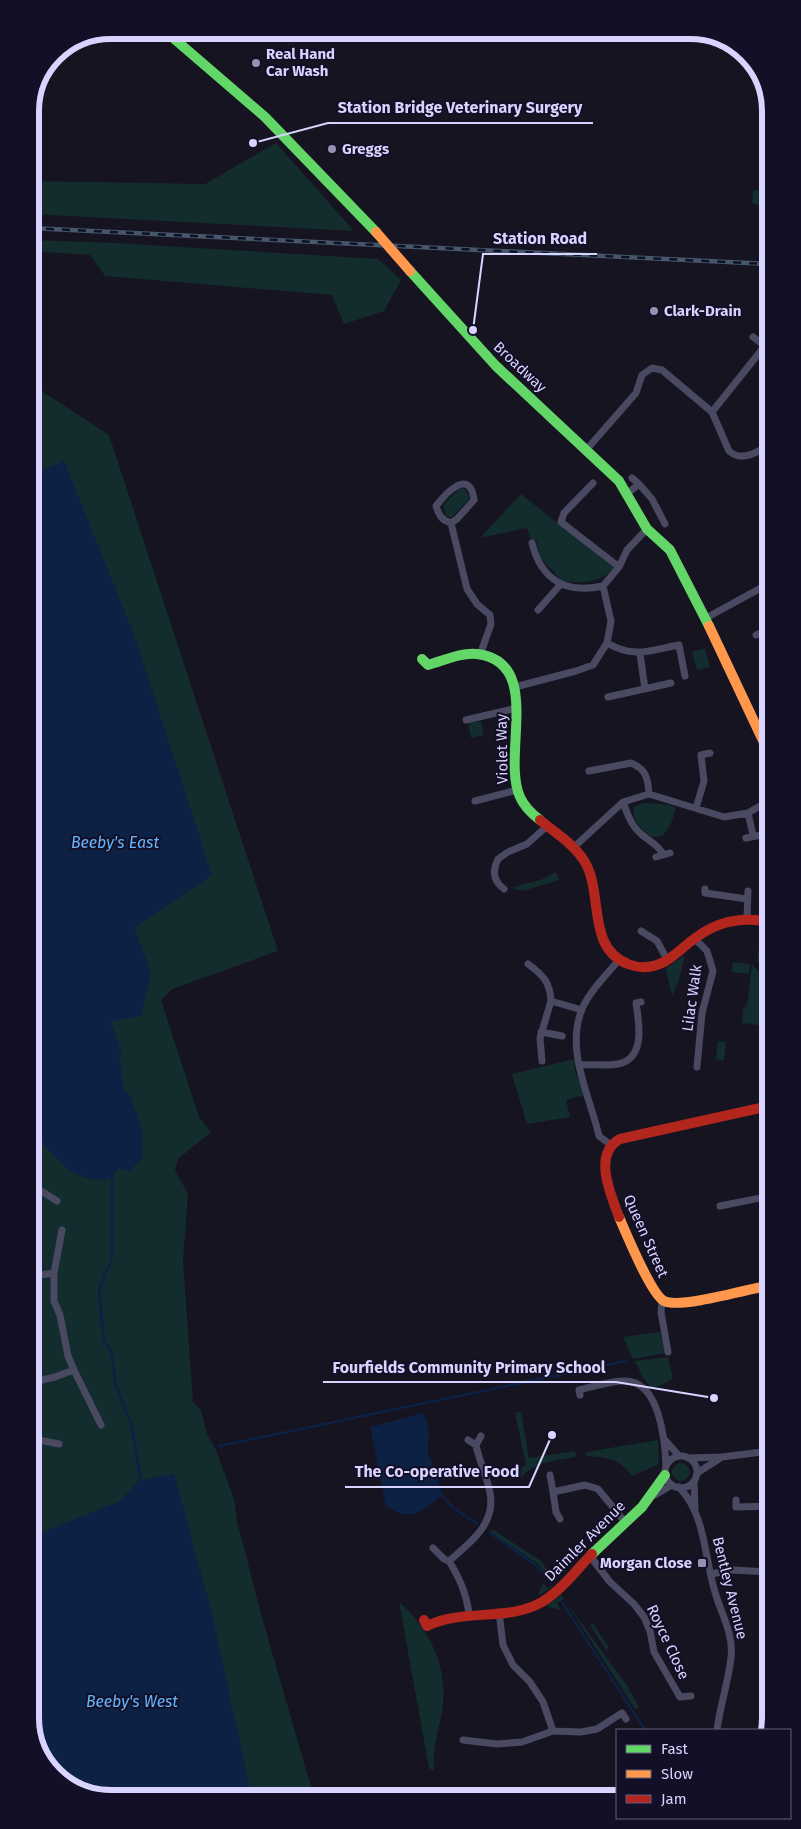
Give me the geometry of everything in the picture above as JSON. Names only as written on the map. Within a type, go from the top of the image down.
[{"type":"street","name":"Broadway","points":[[174,39],[265,117],[376,232],[496,366],[609,470],[627,494],[647,529],[658,537],[670,550],[706,618],[762,738]]},
{"type":"street","points":[[753,337],[762,343]]},
{"type":"street","points":[[712,412],[762,350]]},
{"type":"street","points":[[587,449],[636,393],[642,375],[647,369],[657,368],[662,370],[712,412],[729,451],[734,455],[746,456],[762,449]]},
{"type":"street","points":[[632,478],[652,499],[666,524]]},
{"type":"street","points":[[593,483],[564,513],[561,522],[619,567]]},
{"type":"street","points":[[458,484],[463,484],[469,487],[474,500],[451,523],[445,521],[438,514],[436,506],[458,484]]},
{"type":"street","points":[[627,494],[639,484]]},
{"type":"street","points":[[422,659],[428,665],[480,654],[491,624],[490,615],[477,604],[467,589],[451,523]]},
{"type":"street","points":[[532,543],[538,563],[560,585],[572,588],[603,586],[619,567],[627,550],[647,529]]},
{"type":"street","points":[[538,610],[560,585]]},
{"type":"street","points":[[515,687],[576,671],[594,664],[607,643],[611,620],[603,586]]},
{"type":"street","points":[[706,618],[762,587]]},
{"type":"street","points":[[760,632],[762,636]]},
{"type":"street","points":[[607,643],[619,650],[640,654],[679,645],[685,676]]},
{"type":"street","name":"Violet Way","points":[[480,654],[497,659],[504,664],[515,687],[517,708],[517,790],[533,814],[573,848],[591,873],[603,936],[613,954],[619,960]]},
{"type":"street","points":[[640,654],[645,689]]},
{"type":"street","points":[[608,697],[671,683]]},
{"type":"street","points":[[466,720],[517,708]]},
{"type":"street","points":[[696,808],[704,780],[701,755],[710,753]]},
{"type":"street","points":[[587,772],[631,763],[643,770],[646,775],[649,794]]},
{"type":"street","points":[[475,801],[517,790]]},
{"type":"street","points":[[573,848],[623,802],[649,794],[724,816],[748,813],[762,804]]},
{"type":"street","points":[[623,802],[631,822],[638,831],[658,844],[663,855]]},
{"type":"street","points":[[748,813],[753,836]]},
{"type":"street","points":[[504,889],[496,880],[494,874],[498,859],[508,852],[527,844],[546,827]]},
{"type":"street","points":[[705,889],[705,893],[748,895],[747,918]]},
{"type":"street","points":[[762,921],[747,918],[718,925],[703,932],[668,960],[653,967],[642,967],[619,960],[588,998],[582,1010],[578,1029],[579,1065],[591,1100],[599,1136],[611,1144],[620,1138],[762,1108]]},
{"type":"street","points":[[644,931],[657,941],[668,960]]},
{"type":"street","name":"Lilac Walk","points":[[695,939],[707,951],[713,971],[702,1014],[697,1067]]},
{"type":"street","points":[[528,964],[543,975],[548,982],[551,1001],[539,1045],[542,1061]]},
{"type":"street","points":[[551,1001],[582,1010]]},
{"type":"street","points":[[579,1065],[616,1065],[626,1062],[632,1057],[636,1050],[639,1031],[636,1003]]},
{"type":"street","points":[[541,1032],[562,1036]]},
{"type":"street","name":"Queen Street","points":[[611,1144],[605,1161],[611,1195],[654,1291],[662,1300],[671,1304],[681,1304],[762,1287]]},
{"type":"street","points":[[39,1190],[57,1201]]},
{"type":"street","points":[[720,1206],[762,1198]]},
{"type":"street","points":[[62,1230],[54,1273],[54,1302],[60,1315],[68,1356],[101,1425]]},
{"type":"street","points":[[39,1275],[54,1273]]},
{"type":"street","points":[[662,1300],[661,1312],[668,1352]]},
{"type":"street","points":[[39,1381],[74,1370]]},
{"type":"street","points":[[580,1395],[579,1390],[624,1381],[634,1382],[648,1394],[658,1410],[664,1439],[666,1470],[676,1486],[687,1486],[695,1477],[722,1457]]},
{"type":"street","points":[[476,1445],[481,1436]]},
{"type":"street","points":[[664,1439],[679,1456],[688,1458],[722,1457],[762,1452]]},
{"type":"street","points":[[39,1440],[59,1444]]},
{"type":"street","points":[[449,1561],[476,1537],[490,1514],[490,1491],[476,1445],[468,1440]]},
{"type":"street","points":[[666,1470],[671,1460],[679,1456]]},
{"type":"street","points":[[688,1458],[694,1463],[695,1477]]},
{"type":"street","name":"Daimler Avenue","points":[[424,1620],[428,1626],[447,1618],[470,1613],[524,1610],[546,1599],[566,1582],[590,1556],[652,1497],[661,1485],[666,1470]]},
{"type":"street","points":[[550,1475],[556,1512],[560,1519]]},
{"type":"street","name":"Bentley Avenue","points":[[695,1477],[695,1512]]},
{"type":"street","points":[[553,1492],[585,1485],[598,1489],[625,1522]]},
{"type":"street","name":"Daimler Avenue","points":[[652,1497],[676,1486]]},
{"type":"street","name":"Bentley Avenue","points":[[676,1486],[687,1495],[695,1512],[705,1541],[714,1592],[731,1640],[731,1658],[717,1729]]},
{"type":"street","points":[[736,1500],[736,1507],[762,1506]]},
{"type":"street","points":[[433,1548],[444,1560],[449,1561],[461,1581],[470,1613]]},
{"type":"street","name":"Royce Close","points":[[590,1556],[610,1582],[634,1604],[644,1618],[650,1631],[654,1652],[678,1700],[691,1696]]},
{"type":"street","points":[[711,1574],[733,1570],[762,1572]]},
{"type":"street","points":[[499,1612],[503,1645],[513,1665],[530,1682],[543,1702],[553,1731]]},
{"type":"street","points":[[463,1740],[497,1744],[522,1742],[553,1731],[581,1732],[597,1729],[622,1713],[626,1719]]},
{"type":"green space","points":[[276,143],[354,231],[39,214],[39,181],[205,184]]},
{"type":"green space","points":[[753,190],[762,191],[762,207],[752,203]]},
{"type":"green space","points":[[39,240],[378,259],[401,280],[384,311],[344,324],[332,295],[105,276],[90,255],[39,252]]},
{"type":"green space","points":[[39,389],[109,435],[278,951],[172,989],[161,1000],[199,1117],[211,1132],[178,1159],[175,1170],[188,1194],[183,1261],[193,1402],[201,1410],[207,1434],[216,1450],[234,1499],[237,1521],[261,1614],[312,1790],[97,1789],[79,1783],[67,1775],[48,1754],[40,1732],[39,1718]]},
{"type":"green space","points":[[460,488],[465,489],[470,498],[452,517],[446,516],[443,505]]},
{"type":"green space","points":[[521,494],[614,568],[603,577],[590,581],[562,581],[540,557],[536,540],[531,541],[527,528],[480,538]]},
{"type":"green space","points":[[705,648],[710,667],[697,670],[692,652]]},
{"type":"green space","points":[[481,721],[484,735],[471,738],[468,723]]},
{"type":"green space","points":[[643,803],[665,804],[676,807],[672,821],[665,833],[654,837],[643,831],[635,819],[634,807]]},
{"type":"green space","points":[[556,872],[559,880],[523,891],[513,887],[543,879]]},
{"type":"green space","points":[[759,945],[762,946],[762,964],[757,962]]},
{"type":"green space","points":[[685,955],[678,983],[672,996],[666,968]]},
{"type":"green space","points":[[733,962],[750,964],[749,974],[732,972]]},
{"type":"green space","points":[[752,964],[762,976],[762,1025],[742,1023],[743,1009],[747,1006]]},
{"type":"green space","points":[[718,1041],[726,1042],[724,1061],[716,1059]]},
{"type":"green space","points":[[574,1059],[575,1071],[585,1095],[566,1100],[570,1117],[527,1124],[512,1074]]},
{"type":"green space","points":[[660,1332],[665,1353],[633,1359],[623,1337]]},
{"type":"green space","points":[[668,1357],[673,1379],[653,1389],[644,1379],[635,1361]]},
{"type":"green space","points":[[521,1412],[529,1458],[575,1451],[576,1457],[539,1465],[532,1468],[521,1478],[520,1469],[526,1465],[515,1413]]},
{"type":"green space","points":[[658,1440],[659,1464],[632,1476],[617,1462],[601,1457],[586,1456],[586,1452]]},
{"type":"green space","points":[[681,1463],[687,1466],[690,1472],[687,1478],[681,1481],[675,1478],[672,1472],[675,1466]]},
{"type":"green space","points":[[492,1529],[541,1561],[548,1571],[545,1573],[538,1564],[490,1532]]},
{"type":"green space","points":[[543,1582],[547,1588],[555,1585],[538,1596]]},
{"type":"green space","points":[[561,1595],[564,1599],[557,1603],[560,1608],[559,1610],[546,1606]]},
{"type":"green space","points":[[565,1600],[626,1684],[639,1707],[635,1709]]},
{"type":"green space","points":[[399,1602],[420,1624],[435,1650],[440,1665],[443,1695],[435,1749],[434,1771],[429,1768]]},
{"type":"green space","points":[[593,1623],[609,1648],[606,1650],[590,1625]]},
{"type":"water","name":"Beeby's East","points":[[64,461],[134,635],[212,875],[134,928],[151,972],[141,1016],[110,1021],[122,1051],[119,1053],[124,1092],[128,1092],[142,1130],[143,1146],[141,1153],[143,1156],[129,1172],[118,1168],[112,1178],[99,1180],[76,1174],[66,1167],[39,1137],[39,472]]},
{"type":"water","points":[[424,1413],[429,1429],[428,1453],[437,1475],[442,1495],[417,1513],[403,1514],[386,1506],[370,1427]]},
{"type":"water","name":"Beeby's West","points":[[174,1474],[211,1610],[250,1790],[97,1789],[79,1783],[60,1769],[48,1754],[43,1741],[39,1718],[39,1534],[120,1501],[139,1480]]},
{"type":"waterway","points":[[112,1176],[112,1257],[99,1291],[104,1341],[111,1351],[116,1386],[132,1426],[141,1482]]},
{"type":"waterway","points":[[219,1446],[626,1361]]},
{"type":"waterway","points":[[441,1494],[453,1508],[477,1524]]},
{"type":"waterway","points":[[490,1533],[537,1566],[551,1583]]},
{"type":"waterway","points":[[562,1602],[644,1729]]},
{"type":"railway","points":[[39,228],[762,264]]},
{"type":"traffic: fast","points":[[174,39],[265,117],[376,232]]},
{"type":"traffic: fast","points":[[410,271],[496,366],[619,481],[647,529],[670,550],[709,626]]},
{"type":"traffic: fast","points":[[422,659],[428,665],[458,656],[477,654],[497,661],[509,674],[515,692],[515,779],[520,797],[528,810],[540,820]]},
{"type":"traffic: fast","points":[[592,1554],[642,1507],[665,1475]]},
{"type":"traffic: slow","points":[[376,232],[410,271]]},
{"type":"traffic: slow","points":[[709,626],[762,738]]},
{"type":"traffic: slow","points":[[619,1217],[646,1276],[652,1287],[664,1301],[672,1303],[699,1301],[762,1287]]},
{"type":"traffic: jam","points":[[540,820],[571,845],[582,857],[591,877],[601,934],[615,956],[632,966],[650,967],[660,964],[703,933],[720,924],[739,920],[762,921]]},
{"type":"traffic: jam","points":[[619,1217],[608,1187],[605,1164],[607,1154],[620,1139],[762,1108]]},
{"type":"traffic: jam","points":[[424,1620],[427,1626],[456,1617],[500,1614],[529,1608],[556,1592],[592,1554]]},
{"type":"place","name":"Real Hand Car Wash","points":[[256,63]]},
{"type":"place","name":"Station Bridge Veterinary Surgery","points":[[253,143]]},
{"type":"place","name":"Greggs","points":[[332,149]]},
{"type":"place","name":"Clark-Drain","points":[[654,311]]},
{"type":"place","name":"Station Road","points":[[473,330]]},
{"type":"place","name":"Fourfields Community Primary School","points":[[714,1398]]},
{"type":"place","name":"The Co-operative Food","points":[[552,1435]]},
{"type":"place","name":"Morgan Close","points":[[702,1563]]}]
